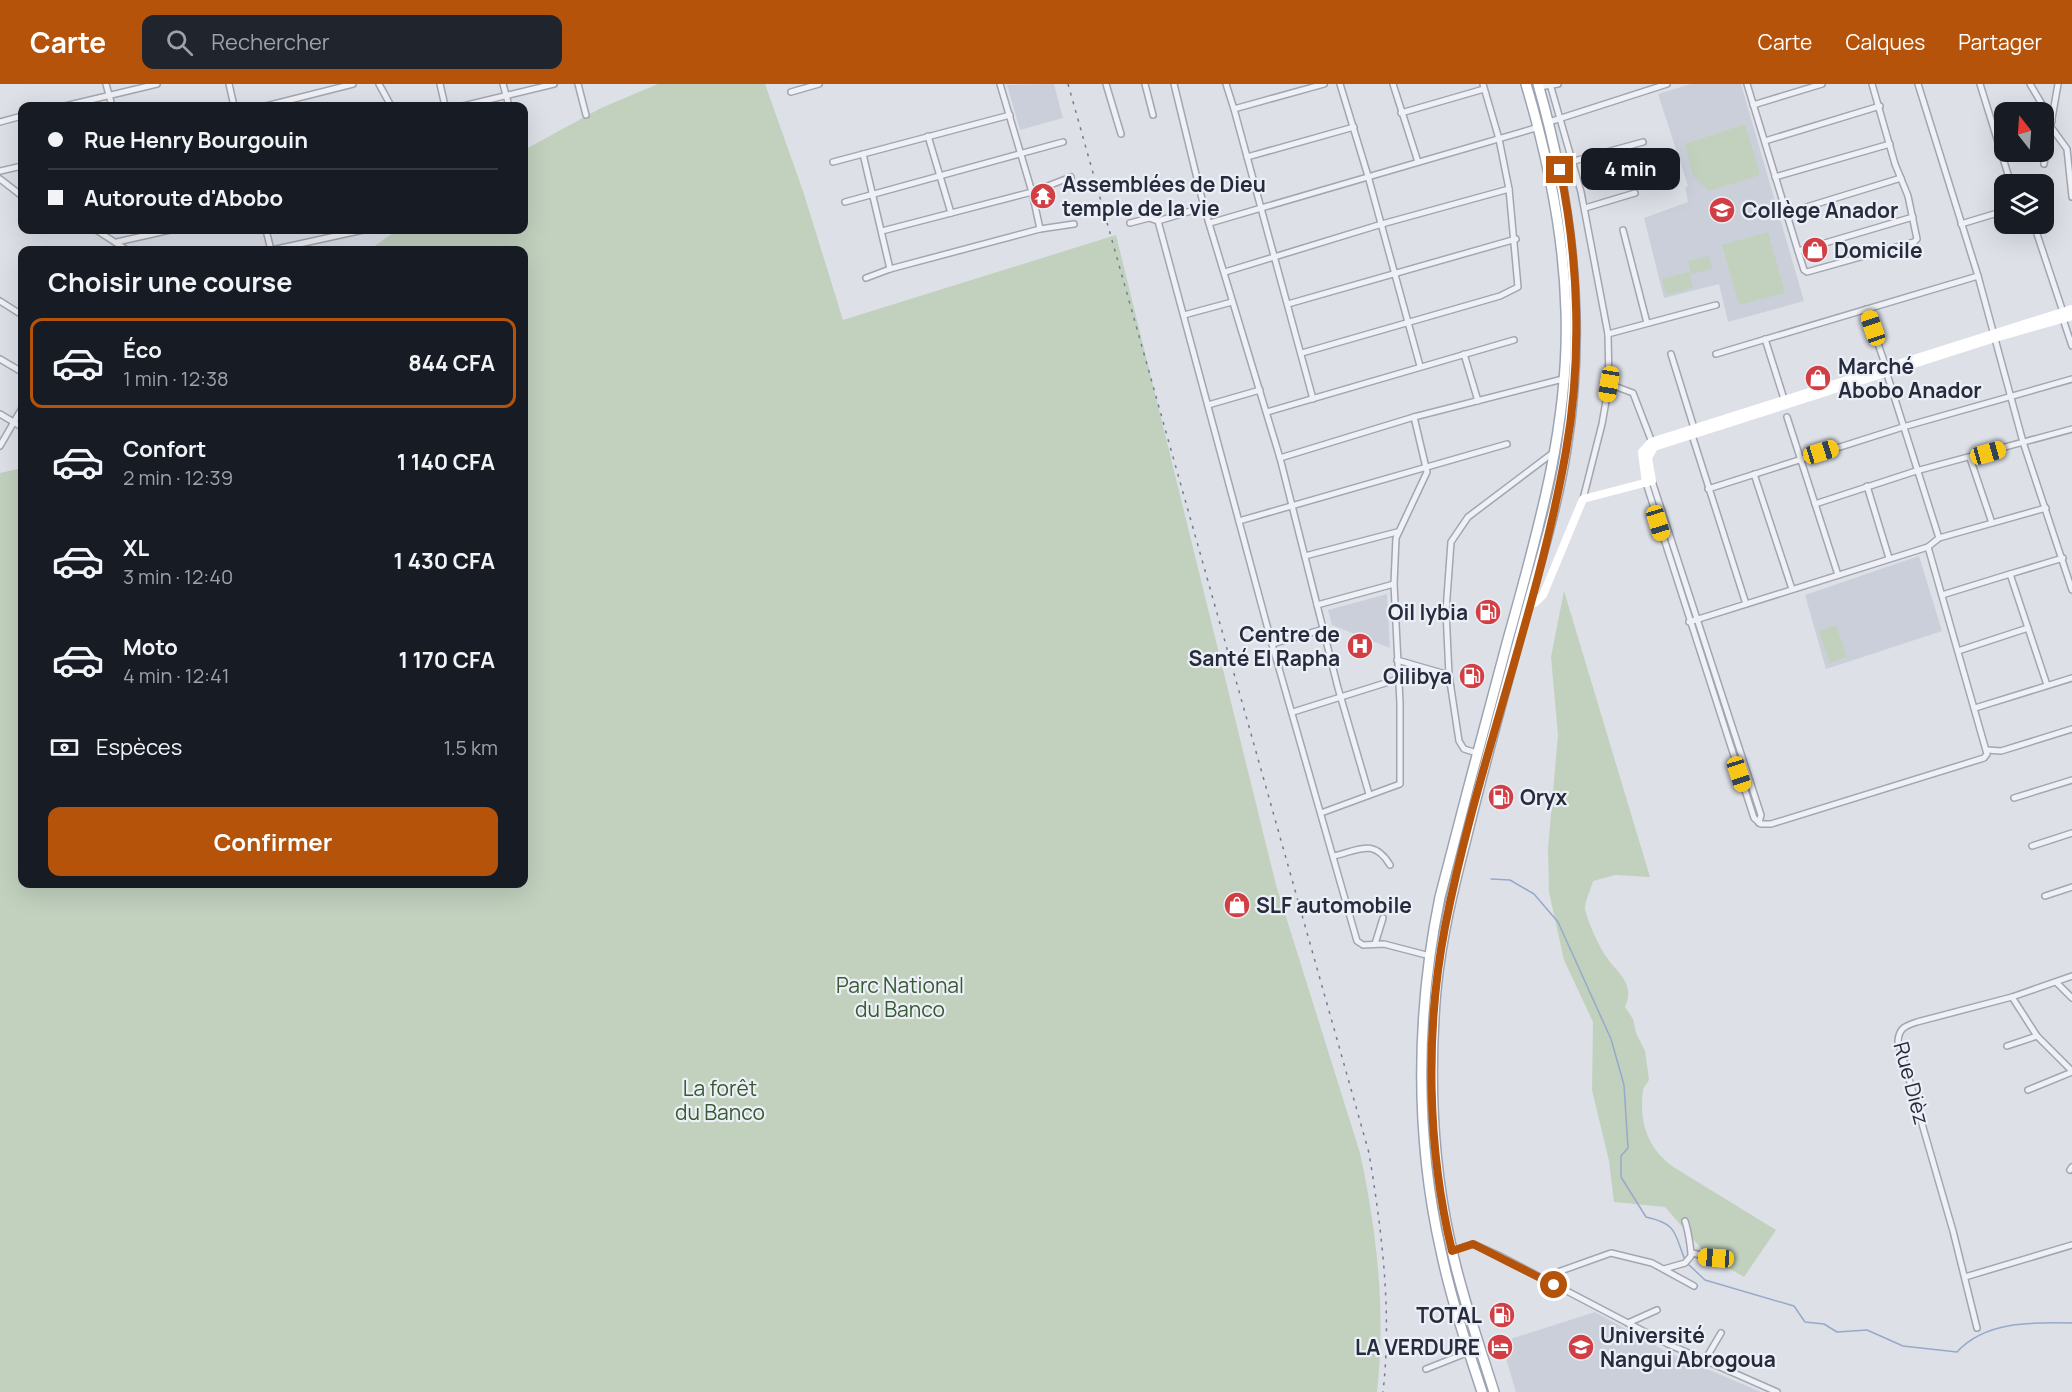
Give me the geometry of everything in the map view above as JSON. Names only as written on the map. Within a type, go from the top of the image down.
[{"type":"main road","points":[[1482,1392],[1441,1252],[1431,1199],[1425,1141],[1422,1049],[1430,956],[1440,897],[1538,531],[1554,452],[1563,379],[1566,313],[1556,204],[1539,127],[1526,84]]},
{"type":"main road","points":[[1494,1392],[1452,1251],[1440,1181],[1434,1107],[1434,1024],[1439,965],[1450,901],[1479,783],[1551,522],[1566,450],[1574,381],[1575,315],[1572,247],[1564,187],[1539,86]]},
{"type":"main road","points":[[1528,604],[1535,603],[1543,595],[1582,499],[1649,482],[1642,452],[1653,444],[1994,335],[2066,316],[2072,309]]},
{"type":"main road","points":[[1693,431],[1784,399],[1886,370]]},
{"type":"street","points":[[106,84],[111,102]]},
{"type":"street","points":[[82,102],[157,84]]},
{"type":"street","points":[[229,84],[233,102]]},
{"type":"street","points":[[282,102],[353,84]]},
{"type":"street","points":[[380,84],[389,102]]},
{"type":"street","points":[[440,84],[444,102]]},
{"type":"street","points":[[503,84],[508,102]]},
{"type":"street","points":[[479,102],[554,84]]},
{"type":"street","points":[[578,84],[586,116]]},
{"type":"street","points":[[791,92],[819,84]]},
{"type":"street","points":[[1000,84],[1022,154],[1040,229]]},
{"type":"street","points":[[1106,84],[1121,134]]},
{"type":"street","points":[[1145,84],[1153,114]]},
{"type":"street","points":[[1174,84],[1204,207],[1280,458],[1341,696],[1369,794]]},
{"type":"street","points":[[1226,84],[1313,399]]},
{"type":"street","points":[[1234,109],[1324,84]]},
{"type":"street","points":[[1340,84],[1382,224],[1420,366]]},
{"type":"street","points":[[1393,84],[1418,162]]},
{"type":"street","points":[[1539,86],[1558,84]]},
{"type":"street","points":[[1549,122],[1667,84]]},
{"type":"street","points":[[1747,84],[1797,251],[1804,270],[1807,272],[1914,242],[1918,234],[1872,84]]},
{"type":"street","points":[[1753,105],[1822,84]]},
{"type":"street","points":[[1918,84],[1978,276],[2009,397],[2072,590]]},
{"type":"street","points":[[1980,84],[2008,174]]},
{"type":"street","points":[[2030,84],[2040,102]]},
{"type":"street","points":[[2054,111],[2058,84]]},
{"type":"street","points":[[1550,85],[1574,161],[1608,334],[1609,384],[1602,423],[1582,499]]},
{"type":"street","points":[[1302,353],[1409,324],[1515,290],[1519,283],[1509,189],[1499,139],[1483,86],[1401,112]]},
{"type":"street","points":[[1765,141],[1880,106]]},
{"type":"street","points":[[833,162],[1010,115]]},
{"type":"street","points":[[0,122],[18,117]]},
{"type":"street","points":[[1210,223],[1539,127]]},
{"type":"street","points":[[2054,127],[2067,149],[2072,197]]},
{"type":"street","points":[[1247,157],[1354,128]]},
{"type":"street","points":[[928,136],[951,213]]},
{"type":"street","points":[[845,202],[1063,142]]},
{"type":"street","points":[[1574,161],[1643,142]]},
{"type":"street","points":[[1775,177],[1890,144]]},
{"type":"street","points":[[863,154],[890,268]]},
{"type":"street","points":[[0,171],[18,167]]},
{"type":"street","points":[[882,231],[1032,192],[1071,177]]},
{"type":"street","points":[[1787,213],[1900,178]]},
{"type":"street","points":[[0,179],[18,193]]},
{"type":"street","points":[[1225,272],[1382,224],[1509,189]]},
{"type":"street","points":[[1584,208],[1635,193]]},
{"type":"street","points":[[1130,223],[1149,218],[1158,221],[1204,207]]},
{"type":"street","points":[[1961,224],[1994,214]]},
{"type":"street","points":[[1797,251],[1913,217]]},
{"type":"street","points":[[1158,221],[1272,644],[1358,941],[1363,945],[1375,944],[1430,956]]},
{"type":"street","points":[[866,278],[890,268],[1036,232],[1040,229],[1074,224]]},
{"type":"street","points":[[1623,230],[1647,323]]},
{"type":"street","points":[[103,234],[122,246]]},
{"type":"street","points":[[117,242],[152,234]]},
{"type":"street","points":[[289,246],[345,234]]},
{"type":"street","points":[[2037,234],[2066,316],[2072,346]]},
{"type":"street","points":[[1288,304],[1516,240]]},
{"type":"street","points":[[1716,354],[1978,276]]},
{"type":"street","points":[[0,301],[18,312]]},
{"type":"street","points":[[1184,315],[1232,302]]},
{"type":"street","points":[[1608,334],[1716,305]]},
{"type":"street","points":[[1866,309],[1939,538]]},
{"type":"street","points":[[1267,412],[1514,339]]},
{"type":"street","points":[[1765,339],[1784,399]]},
{"type":"street","points":[[1464,354],[1478,400]]},
{"type":"street","points":[[1671,354],[1708,489],[1746,604]]},
{"type":"street","points":[[0,359],[18,370]]},
{"type":"street","points":[[1280,458],[1414,417],[1563,379]]},
{"type":"street","points":[[1708,489],[1903,427],[2072,379]]},
{"type":"street","points":[[1609,384],[1633,393],[1653,444]]},
{"type":"street","points":[[1208,405],[1260,390]]},
{"type":"street","points":[[0,414],[18,425]]},
{"type":"street","points":[[0,446],[18,417]]},
{"type":"street","points":[[1321,813],[1400,784],[1394,584],[1397,532],[1425,476],[1427,467],[1414,417]]},
{"type":"street","points":[[1787,417],[1838,575]]},
{"type":"street","points":[[1815,504],[1916,471],[2072,429]]},
{"type":"street","points":[[1239,521],[1507,444]]},
{"type":"street","points":[[1477,753],[1464,749],[1459,741],[1449,675],[1446,610],[1451,542],[1468,517],[1554,452]]},
{"type":"street","points":[[1970,458],[1992,523]]},
{"type":"street","points":[[1754,474],[1792,589]]},
{"type":"street","points":[[1649,482],[1698,619],[1761,815],[1759,823]]},
{"type":"street","points":[[1649,482],[1689,622],[1754,818],[1759,823],[1771,824],[1984,758],[1987,750],[1928,547]]},
{"type":"street","points":[[1868,486],[1889,558]]},
{"type":"street","points":[[1689,622],[1928,547],[1939,538],[2046,508]]},
{"type":"street","points":[[1305,556],[1397,532]]},
{"type":"street","points":[[1942,595],[2062,558]]},
{"type":"street","points":[[2010,574],[2047,686]]},
{"type":"street","points":[[1317,605],[1394,584]]},
{"type":"street","points":[[1958,651],[2028,628]]},
{"type":"street","points":[[1272,644],[1324,629]]},
{"type":"street","points":[[1397,660],[1449,675]]},
{"type":"street","points":[[1975,708],[2072,678]]},
{"type":"street","points":[[1293,712],[1398,679]]},
{"type":"street","points":[[1987,750],[2001,751],[2072,729]]},
{"type":"street","points":[[2014,798],[2072,780]]},
{"type":"street","points":[[2032,846],[2072,833]]},
{"type":"street","points":[[1334,856],[1371,847],[1378,849],[1390,865]]},
{"type":"street","points":[[2045,896],[2072,887]]},
{"type":"street","points":[[1375,944],[1383,918]]},
{"type":"street","name":"Rue Dièz","points":[[1965,1277],[1898,1041],[1899,1032],[1904,1027],[1917,1022],[2012,997],[2072,976]]},
{"type":"street","points":[[2057,982],[2072,998]]},
{"type":"street","points":[[2012,997],[2037,1036],[2072,1072],[2028,1090]]},
{"type":"street","points":[[2007,1046],[2037,1036]]},
{"type":"street","points":[[1664,1269],[1685,1263],[1691,1255],[1685,1221]]},
{"type":"street","points":[[1452,1251],[1473,1244],[1628,1323],[1777,1392]]},
{"type":"street","points":[[1977,1328],[1965,1277],[2072,1245]]},
{"type":"street","points":[[1541,1278],[1611,1253],[1664,1269],[1694,1286]]},
{"type":"street","points":[[1691,1255],[1728,1261]]},
{"type":"street","points":[[1628,1323],[1658,1310]]},
{"type":"street","points":[[1705,1360],[1721,1333]]},
{"type":"street","points":[[1426,1369],[1469,1352]]},
{"type":"shaded area","points":[[1054,84],[1063,118],[1020,130],[1007,85]]},
{"type":"shaded area","name":"Collège Anador","points":[[1691,84],[1741,84],[1804,301],[1728,322],[1719,284],[1664,298],[1644,218],[1688,202],[1685,187],[1688,186],[1658,94]]},
{"type":"shaded area","points":[[1919,556],[1942,631],[1826,669],[1805,595]]},
{"type":"shaded area","points":[[1387,594],[1390,648],[1332,625],[1328,610]]},
{"type":"shaded area","name":"Université Nangui Abrogoua","points":[[1595,1312],[1669,1353],[1761,1392],[1516,1392],[1501,1342]]},
{"type":"green space","name":"La forêt du Banco","points":[[658,84],[765,84],[803,191],[843,320],[1116,235],[1276,885],[1360,1153],[1371,1212],[1378,1272],[1381,1332],[1377,1392],[0,1392],[0,473],[18,469],[18,888],[528,888],[528,246],[375,246],[391,234],[528,234],[528,148],[601,108]]},
{"type":"green space","points":[[1745,124],[1760,175],[1709,191],[1693,176],[1685,144]]},
{"type":"green space","points":[[1768,232],[1785,293],[1739,305],[1722,245]]},
{"type":"green space","points":[[1709,256],[1712,269],[1691,274],[1688,261]]},
{"type":"green space","points":[[1689,272],[1693,288],[1666,295],[1662,279]]},
{"type":"green space","points":[[1564,591],[1650,877],[1615,875],[1593,881],[1585,905],[1586,913],[1602,949],[1627,986],[1628,999],[1625,1007],[1633,1019],[1636,1033],[1645,1051],[1649,1079],[1643,1090],[1642,1113],[1647,1134],[1652,1143],[1665,1161],[1776,1230],[1744,1277],[1708,1256],[1665,1207],[1614,1202],[1609,1161],[1592,1090],[1593,1022],[1564,960],[1549,892],[1548,849],[1558,735],[1551,657]]},
{"type":"green space","points":[[1836,625],[1847,657],[1830,663],[1819,631]]},
{"type":"waterway","points":[[1491,879],[1510,880],[1534,894],[1558,922],[1611,1039],[1624,1085],[1628,1148],[1621,1156],[1621,1177],[1646,1217],[1670,1227],[1685,1260]]},
{"type":"waterway","points":[[1688,1264],[1705,1280],[1794,1306],[1805,1322],[1824,1324],[1837,1332],[1867,1330],[1903,1346],[1957,1352],[1981,1334],[1995,1329],[2026,1324],[2072,1323]]},
{"type":"railway","points":[[1068,84],[1369,1153],[1378,1212],[1386,1302],[1386,1362],[1383,1392]]},
{"type":"place","name":"Assemblées de Dieu temple de la vie","points":[[1043,196]]},
{"type":"place","name":"Collège Anador","points":[[1722,210]]},
{"type":"place","name":"Domicile","points":[[1815,250]]},
{"type":"place","name":"Marché Abobo Anador","points":[[1818,378]]},
{"type":"place","name":"Oil lybia","points":[[1488,612]]},
{"type":"place","name":"Centre de Santé El Rapha","points":[[1360,646]]},
{"type":"place","name":"Oilibya","points":[[1472,676]]},
{"type":"place","name":"Oryx","points":[[1501,797]]},
{"type":"place","name":"SLF automobile","points":[[1237,905]]},
{"type":"place","name":"TOTAL","points":[[1502,1315]]},
{"type":"place","name":"LA VERDURE","points":[[1500,1347]]},
{"type":"place","name":"Université Nangui Abrogoua","points":[[1581,1347]]},
{"type":"route","points":[[1554,1285],[1473,1244],[1452,1251],[1440,1181],[1433,1058],[1440,958],[1450,901],[1482,773],[1551,522],[1566,450],[1574,381],[1575,285],[1572,247],[1560,170]]},
{"type":"park label","name":"Parc National du Banco","points":[[900,997]]}]
